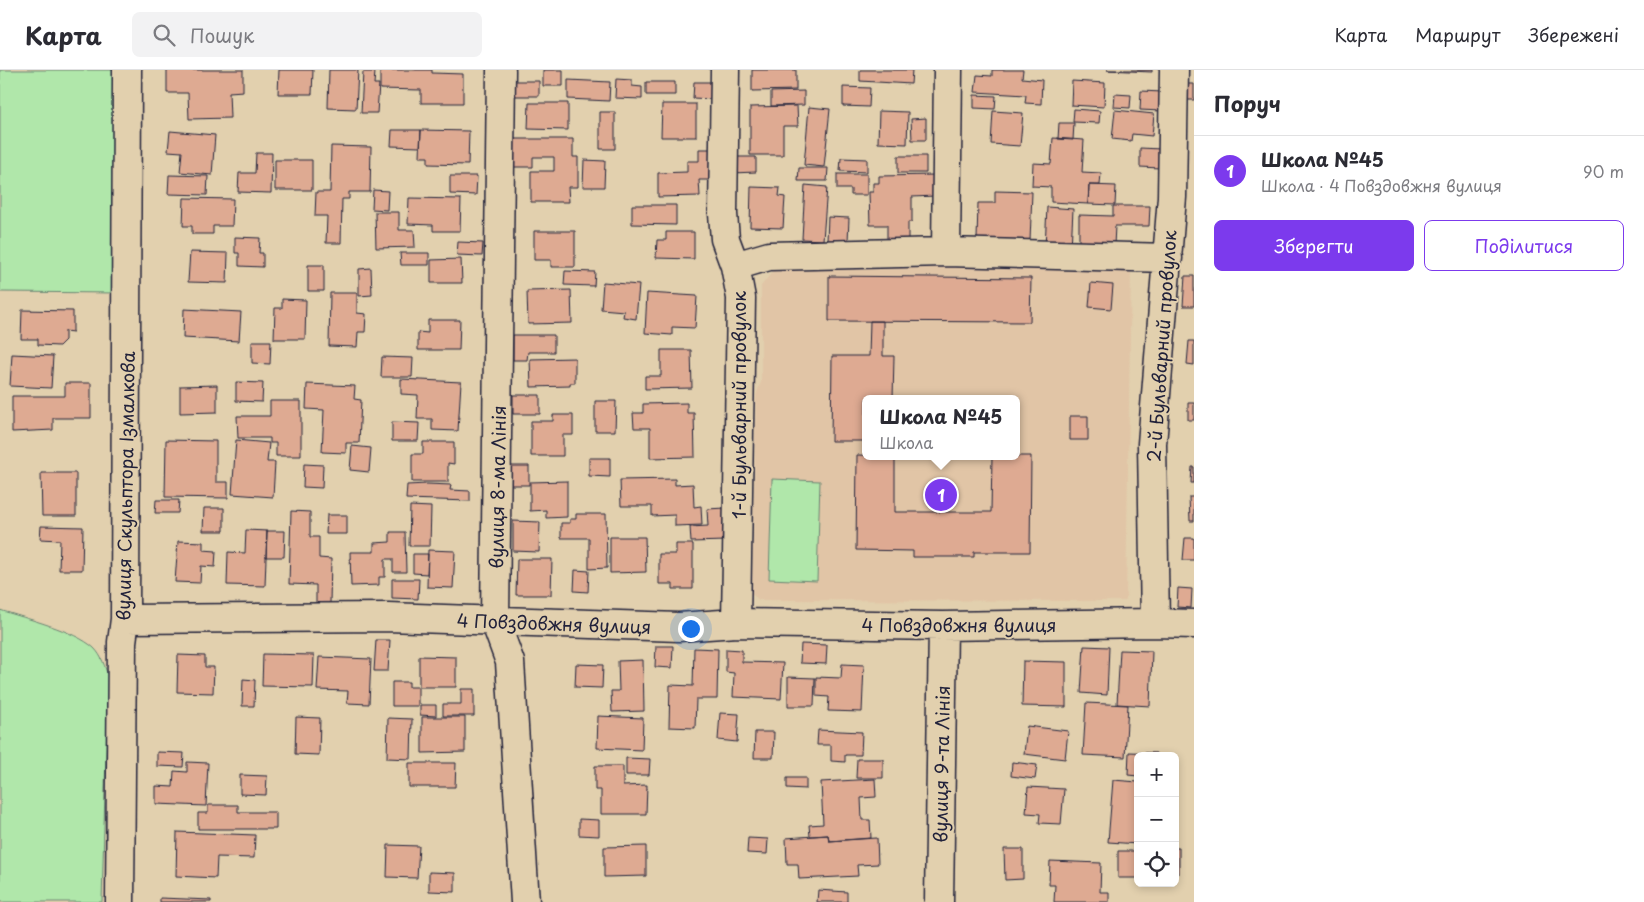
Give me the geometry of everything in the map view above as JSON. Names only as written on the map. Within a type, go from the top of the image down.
[{"type":"street","name":"вулиця Скульптора Ізмалкова","points":[[120,902],[122,642],[125,620],[127,70]]},
{"type":"street","name":"вулиця 8-ма Лінія","points":[[501,70],[495,621],[510,662],[525,902]]},
{"type":"street","name":"1-й Бульварний провулок","points":[[725,70],[723,214],[725,239],[735,266],[741,298],[736,623]]},
{"type":"street","points":[[946,252],[948,70]]},
{"type":"street","name":"2-й Бульварний провулок","points":[[1155,623],[1152,444],[1172,197],[1174,70]]},
{"type":"street","points":[[735,266],[769,256],[946,252],[1168,258]]},
{"type":"street","name":"4 Повздовжня вулиця","points":[[125,620],[388,616],[679,627],[736,623],[943,626],[1194,624]]},
{"type":"street","name":"вулиця 9-та Лінія","points":[[940,902],[943,626]]},
{"type":"shaded area","points":[[778,265],[1131,268],[1126,601],[759,600],[752,594],[756,395],[761,382],[761,286]]},
{"type":"green space","points":[[0,70],[117,70],[117,293],[0,292]]},
{"type":"green space","points":[[772,479],[820,481],[817,581],[769,579]]},
{"type":"green space","points":[[0,610],[63,630],[75,636],[97,651],[106,669],[108,676],[102,902],[0,902]]},
{"type":"building","points":[[167,70],[243,70],[243,91],[229,92],[230,118],[189,119],[188,93],[167,93]]},
{"type":"building","points":[[279,70],[313,70],[312,94],[278,94]]},
{"type":"building","points":[[329,70],[358,70],[356,109],[328,108]]},
{"type":"building","points":[[380,70],[432,70],[432,73],[463,74],[463,103],[421,103],[421,90],[380,89]]},
{"type":"building","points":[[543,70],[563,70],[563,86],[543,86]]},
{"type":"building","points":[[752,70],[796,70],[796,90],[752,91]]},
{"type":"building","points":[[860,70],[912,70],[911,84],[860,81]]},
{"type":"building","points":[[992,70],[1023,70],[1022,78],[1042,80],[1041,104],[1025,103],[1026,95],[975,92],[977,75],[992,76]]},
{"type":"building","points":[[1107,70],[1152,70],[1152,72]]},
{"type":"building","points":[[363,72],[375,72],[374,84],[379,84],[377,113],[361,113]]},
{"type":"building","points":[[616,79],[632,80],[632,86],[642,87],[642,99],[615,98]]},
{"type":"building","points":[[568,80],[610,82],[609,101],[568,99]]},
{"type":"building","points":[[515,81],[539,81],[539,96],[515,96]]},
{"type":"building","points":[[1072,81],[1105,83],[1104,107],[1071,105]]},
{"type":"building","points":[[646,82],[675,82],[675,95],[646,95]]},
{"type":"building","points":[[694,82],[712,82],[712,99],[693,98]]},
{"type":"building","points":[[1188,84],[1194,84],[1194,100],[1187,100]]},
{"type":"building","points":[[843,87],[870,88],[869,107],[843,106]]},
{"type":"building","points":[[804,91],[804,105],[771,106],[771,92]]},
{"type":"building","points":[[1141,91],[1162,92],[1161,111],[1140,110]]},
{"type":"building","points":[[1115,94],[1131,95],[1130,108],[1114,107]]},
{"type":"building","points":[[974,95],[996,96],[995,109],[974,108]]},
{"type":"building","points":[[529,103],[568,103],[568,130],[528,129]]},
{"type":"building","points":[[662,104],[696,104],[696,137],[661,137]]},
{"type":"building","points":[[797,106],[798,126],[783,126],[783,155],[750,155],[750,107]]},
{"type":"building","points":[[809,107],[830,109],[824,167],[804,165]]},
{"type":"building","points":[[1074,109],[1100,111],[1099,123],[1073,122]]},
{"type":"building","points":[[1115,110],[1154,114],[1152,136],[1132,134],[1131,141],[1112,139]]},
{"type":"building","points":[[879,111],[908,112],[907,144],[878,143]]},
{"type":"building","points":[[993,111],[1023,113],[1020,146],[991,144]]},
{"type":"building","points":[[600,112],[615,112],[615,149],[600,149]]},
{"type":"building","points":[[926,118],[926,140],[912,140],[911,119]]},
{"type":"building","points":[[1059,123],[1074,123],[1073,140],[1058,139]]},
{"type":"building","points":[[392,130],[421,130],[420,147],[391,146]]},
{"type":"building","points":[[421,130],[469,131],[468,165],[428,164],[428,157],[420,157]]},
{"type":"building","points":[[170,131],[215,135],[212,175],[180,172],[182,152],[168,151]]},
{"type":"building","points":[[1053,138],[1084,140],[1082,172],[1101,173],[1100,185],[1089,185],[1088,204],[1051,202],[1051,187],[1032,186],[1033,163],[1051,164]]},
{"type":"building","points":[[510,139],[573,139],[573,157],[578,157],[578,187],[568,187],[569,202],[531,202],[531,171],[554,171],[554,157],[533,157],[533,167],[510,167]]},
{"type":"building","points":[[331,146],[371,147],[370,192],[349,192],[349,199],[342,199],[341,243],[326,243],[327,216],[315,216],[316,192],[330,192]]},
{"type":"building","points":[[1140,148],[1161,149],[1160,168],[1140,167]]},
{"type":"building","points":[[699,149],[714,149],[714,180],[699,180],[700,196],[658,197],[658,173],[687,172],[687,161],[699,161]]},
{"type":"building","points":[[256,153],[272,153],[271,193],[238,192],[239,173],[255,173]]},
{"type":"building","points":[[898,156],[926,156],[926,173],[898,173]]},
{"type":"building","points":[[732,157],[756,157],[756,172],[732,173]]},
{"type":"building","points":[[841,158],[867,159],[867,172],[840,171]]},
{"type":"building","points":[[275,160],[312,160],[312,190],[275,190]]},
{"type":"building","points":[[584,160],[605,161],[604,187],[583,187]]},
{"type":"building","points":[[799,168],[828,168],[827,181],[798,181]]},
{"type":"building","points":[[837,174],[867,174],[867,195],[851,195],[851,189],[837,189]]},
{"type":"building","points":[[169,175],[208,176],[207,195],[168,194]]},
{"type":"building","points":[[935,175],[935,196],[912,197],[912,222],[908,222],[908,241],[887,241],[887,225],[870,225],[869,192],[873,192],[873,183],[879,183],[879,176]]},
{"type":"building","points":[[450,176],[477,176],[476,195],[450,194]]},
{"type":"building","points":[[805,185],[827,187],[823,240],[802,239]]},
{"type":"building","points":[[1089,185],[1116,186],[1115,205],[1088,204]]},
{"type":"building","points":[[751,187],[780,188],[779,196],[785,197],[783,228],[750,227]]},
{"type":"building","points":[[373,190],[388,191],[387,210],[372,209]]},
{"type":"building","points":[[995,191],[1032,192],[1030,241],[977,240],[978,203],[995,203]]},
{"type":"building","points":[[184,198],[233,199],[232,226],[213,226],[213,234],[192,234],[192,226],[183,226]]},
{"type":"building","points":[[409,198],[461,199],[460,231],[433,231],[433,225],[408,224]]},
{"type":"building","points":[[632,205],[676,205],[676,225],[632,224]]},
{"type":"building","points":[[1113,206],[1150,206],[1149,226],[1115,226],[1114,245],[1079,244],[1079,215],[1113,216]]},
{"type":"building","points":[[1047,207],[1073,209],[1071,249],[1045,247]]},
{"type":"building","points":[[375,212],[399,212],[399,230],[414,230],[415,247],[376,248]]},
{"type":"building","points":[[828,217],[849,218],[848,241],[827,241]]},
{"type":"building","points":[[534,231],[575,231],[575,267],[551,267],[551,260],[534,260]]},
{"type":"building","points":[[666,232],[694,232],[694,259],[656,258],[657,240],[666,240]]},
{"type":"building","points":[[235,237],[260,238],[259,253],[263,253],[263,267],[239,266],[239,253],[235,253]]},
{"type":"building","points":[[458,242],[483,243],[482,256],[457,255]]},
{"type":"building","points":[[190,252],[228,253],[227,283],[188,282]]},
{"type":"building","points":[[400,253],[429,253],[429,265],[401,265]]},
{"type":"building","points":[[461,259],[462,283],[431,283],[431,260]]},
{"type":"building","points":[[308,265],[324,265],[324,291],[308,291]]},
{"type":"building","points":[[371,268],[372,295],[359,296],[359,269]]},
{"type":"building","points":[[565,271],[595,272],[594,286],[564,285]]},
{"type":"building","points":[[829,276],[1031,278],[1030,322],[829,321]]},
{"type":"building","points":[[1185,276],[1194,276],[1194,306],[1183,306]]},
{"type":"building","points":[[603,282],[639,285],[636,319],[623,317],[624,311],[601,309]]},
{"type":"building","points":[[1091,283],[1113,285],[1111,309],[1089,307]]},
{"type":"building","points":[[571,290],[572,323],[528,324],[527,291]]},
{"type":"building","points":[[330,293],[357,293],[357,313],[366,314],[365,332],[358,332],[357,347],[329,346]]},
{"type":"building","points":[[647,293],[697,296],[695,328],[672,327],[672,335],[645,333]]},
{"type":"building","points":[[282,299],[306,300],[305,339],[274,339],[275,308],[282,308]]},
{"type":"building","points":[[184,309],[241,312],[239,341],[183,338]]},
{"type":"building","points":[[22,310],[73,311],[73,332],[65,331],[65,340],[59,346],[38,345],[38,339],[21,339]]},
{"type":"building","points":[[428,320],[460,320],[459,350],[418,350],[418,332],[428,333]]},
{"type":"building","points":[[870,321],[883,321],[883,356],[894,356],[893,395],[862,395],[862,441],[831,441],[832,356],[869,356]]},
{"type":"building","points":[[513,335],[554,335],[554,352],[528,352],[527,360],[513,360]]},
{"type":"building","points":[[252,341],[271,341],[270,364],[252,363]]},
{"type":"building","points":[[1189,341],[1194,341],[1194,365],[1187,364]]},
{"type":"building","points":[[661,350],[691,350],[692,388],[645,389],[645,376],[661,376]]},
{"type":"building","points":[[12,354],[53,356],[51,388],[10,386]]},
{"type":"building","points":[[382,357],[413,358],[412,377],[381,377]]},
{"type":"building","points":[[575,358],[575,383],[570,383],[570,386],[531,387],[530,359]]},
{"type":"building","points":[[401,379],[461,382],[458,431],[432,430],[432,419],[417,419],[418,395],[401,394]]},
{"type":"building","points":[[236,382],[263,383],[262,402],[236,401]]},
{"type":"building","points":[[65,383],[91,383],[91,418],[53,418],[53,430],[12,432],[12,396],[65,396]]},
{"type":"building","points":[[307,384],[355,386],[354,399],[361,400],[359,443],[346,443],[346,453],[322,452],[324,410],[306,409]]},
{"type":"building","points":[[217,385],[217,412],[180,413],[180,386]]},
{"type":"building","points":[[513,395],[540,395],[540,414],[513,414]]},
{"type":"building","points":[[270,401],[301,401],[301,456],[276,456],[276,443],[270,443],[270,438],[238,438],[237,416],[270,416]]},
{"type":"building","points":[[595,401],[616,401],[615,431],[595,431]]},
{"type":"building","points":[[687,403],[687,413],[694,413],[695,457],[650,458],[650,428],[634,428],[633,413],[643,413],[643,404]]},
{"type":"building","points":[[1188,403],[1194,403],[1194,420],[1188,420]]},
{"type":"building","points":[[553,415],[573,415],[573,435],[563,435],[563,456],[531,456],[531,421],[553,421]]},
{"type":"building","points":[[1070,416],[1088,416],[1088,440],[1070,440]]},
{"type":"building","points":[[392,422],[419,423],[418,441],[392,441]]},
{"type":"building","points":[[166,440],[216,441],[216,482],[228,482],[228,498],[165,497]]},
{"type":"building","points":[[236,440],[269,443],[267,462],[275,462],[273,497],[232,494]]},
{"type":"building","points":[[423,442],[454,442],[454,464],[448,463],[448,482],[412,482],[412,454],[423,454]]},
{"type":"building","points":[[352,446],[371,448],[369,472],[350,470]]},
{"type":"building","points":[[857,455],[862,455],[862,460],[895,460],[895,512],[991,512],[992,460],[1020,460],[1020,456],[1031,456],[1030,552],[974,552],[974,557],[913,557],[913,551],[856,550]]},
{"type":"building","points":[[589,458],[610,458],[610,477],[589,476]]},
{"type":"building","points":[[304,464],[323,465],[322,488],[303,487]]},
{"type":"building","points":[[511,466],[529,466],[529,485],[511,485]]},
{"type":"building","points":[[1192,467],[1194,467],[1194,483],[1191,483]]},
{"type":"building","points":[[41,473],[76,473],[76,516],[42,516]]},
{"type":"building","points":[[675,479],[675,485],[693,484],[694,507],[701,506],[702,525],[675,526],[675,515],[652,516],[652,506],[621,506],[620,480]]},
{"type":"building","points":[[567,481],[567,517],[546,518],[546,510],[530,511],[530,482]]},
{"type":"building","points":[[407,485],[451,485],[450,490],[470,491],[470,501],[406,499]]},
{"type":"building","points":[[1189,497],[1194,497],[1194,521],[1190,521]]},
{"type":"building","points":[[156,500],[179,500],[178,513],[155,513]]},
{"type":"building","points":[[410,506],[431,507],[430,546],[409,546]]},
{"type":"building","points":[[204,508],[224,508],[224,531],[203,531]]},
{"type":"building","points":[[725,508],[726,541],[691,542],[690,527],[708,526],[707,509]]},
{"type":"building","points":[[291,511],[310,512],[310,537],[319,537],[319,558],[331,559],[330,603],[316,603],[316,585],[289,584]]},
{"type":"building","points":[[576,514],[606,514],[607,568],[589,569],[589,538],[561,538],[561,523],[570,523],[570,519],[576,519]]},
{"type":"building","points":[[327,515],[347,515],[347,534],[326,534]]},
{"type":"building","points":[[513,521],[540,522],[539,552],[513,551]]},
{"type":"building","points":[[41,526],[83,527],[82,570],[59,570],[60,540],[40,539]]},
{"type":"building","points":[[246,530],[267,531],[265,586],[227,585],[228,552],[245,553]]},
{"type":"building","points":[[267,531],[285,531],[284,557],[266,557]]},
{"type":"building","points":[[390,532],[405,532],[406,572],[393,572],[393,559],[385,559],[385,577],[379,577],[379,585],[351,586],[350,552],[374,552],[374,543],[390,542]]},
{"type":"building","points":[[610,537],[645,537],[646,572],[610,573]]},
{"type":"building","points":[[1185,538],[1194,538],[1194,560],[1183,560]]},
{"type":"building","points":[[178,541],[203,542],[203,550],[216,551],[215,567],[201,566],[200,583],[175,582]]},
{"type":"building","points":[[676,544],[693,544],[693,589],[673,589],[673,584],[659,584],[659,554],[676,554]]},
{"type":"building","points":[[428,550],[455,551],[453,588],[427,587]]},
{"type":"building","points":[[413,554],[428,554],[427,574],[413,573]]},
{"type":"building","points":[[517,559],[552,559],[551,595],[516,595]]},
{"type":"building","points":[[575,570],[589,571],[588,592],[574,591]]},
{"type":"building","points":[[392,579],[419,579],[418,599],[392,598]]},
{"type":"building","points":[[1178,588],[1192,589],[1191,608],[1177,607]]},
{"type":"building","points":[[376,640],[390,640],[388,671],[374,671]]},
{"type":"building","points":[[801,644],[827,645],[826,664],[800,663]]},
{"type":"building","points":[[656,646],[673,646],[672,668],[655,667]]},
{"type":"building","points":[[1084,646],[1109,647],[1107,695],[1081,693]]},
{"type":"building","points":[[694,648],[718,649],[717,699],[696,699],[695,728],[669,727],[670,685],[693,686]]},
{"type":"building","points":[[726,649],[742,650],[742,662],[783,663],[781,699],[733,697],[734,673],[726,672]]},
{"type":"building","points":[[1120,650],[1152,651],[1150,706],[1117,704]]},
{"type":"building","points":[[263,654],[314,655],[313,687],[262,686]]},
{"type":"building","points":[[178,655],[205,656],[205,667],[214,667],[213,693],[177,692]]},
{"type":"building","points":[[419,656],[456,657],[456,687],[419,687]]},
{"type":"building","points":[[319,657],[371,659],[369,704],[347,703],[348,691],[317,690]]},
{"type":"building","points":[[643,660],[644,711],[612,712],[611,691],[619,691],[618,661]]},
{"type":"building","points":[[1023,661],[1066,662],[1066,707],[1022,706]]},
{"type":"building","points":[[576,664],[603,665],[602,688],[575,687]]},
{"type":"building","points":[[842,664],[864,665],[862,712],[828,711],[829,697],[816,696],[816,677],[841,678]]},
{"type":"building","points":[[788,677],[815,678],[814,706],[788,706]]},
{"type":"building","points":[[243,679],[255,680],[254,706],[242,706]]},
{"type":"building","points":[[392,682],[409,682],[409,687],[418,687],[418,706],[392,706]]},
{"type":"building","points":[[461,689],[474,689],[474,716],[443,716],[443,704],[461,704]]},
{"type":"building","points":[[1086,703],[1128,705],[1125,757],[1083,755]]},
{"type":"building","points":[[420,705],[436,705],[436,716],[420,715]]},
{"type":"building","points":[[720,713],[739,714],[737,742],[718,740]]},
{"type":"building","points":[[598,716],[643,718],[642,750],[597,748]]},
{"type":"building","points":[[296,717],[320,718],[319,755],[295,754]]},
{"type":"building","points":[[422,717],[465,717],[465,752],[422,753]]},
{"type":"building","points":[[388,718],[412,719],[411,759],[387,758]]},
{"type":"building","points":[[1027,726],[1068,731],[1065,759],[1024,754]]},
{"type":"building","points":[[818,730],[862,732],[861,755],[845,755],[845,762],[831,761],[831,745],[817,745]]},
{"type":"building","points":[[755,732],[774,732],[773,758],[754,758]]},
{"type":"building","points":[[157,752],[184,753],[183,767],[157,766]]},
{"type":"building","points":[[1129,752],[1134,752],[1134,776],[1128,775]]},
{"type":"building","points":[[626,758],[650,759],[649,775],[626,775]]},
{"type":"building","points":[[857,759],[883,759],[883,778],[856,778]]},
{"type":"building","points":[[187,762],[208,763],[206,806],[156,804],[156,786],[173,787],[174,771],[187,772]]},
{"type":"building","points":[[1012,762],[1037,765],[1035,779],[1011,776]]},
{"type":"building","points":[[409,763],[456,763],[455,787],[409,787]]},
{"type":"building","points":[[595,766],[623,766],[623,786],[647,785],[646,814],[601,814],[601,790],[595,790]]},
{"type":"building","points":[[240,775],[267,776],[266,795],[240,794]]},
{"type":"building","points":[[787,778],[806,778],[806,789],[787,788]]},
{"type":"building","points":[[875,779],[876,797],[861,798],[862,820],[870,820],[871,838],[829,841],[828,835],[810,836],[809,825],[823,824],[821,782]]},
{"type":"building","points":[[1113,780],[1134,782],[1134,844],[1108,842]]},
{"type":"building","points":[[1028,787],[1064,789],[1061,824],[1039,823],[1040,814],[1026,813]]},
{"type":"building","points":[[208,805],[238,805],[238,812],[276,812],[276,829],[198,829],[198,813],[208,813]]},
{"type":"building","points":[[579,819],[599,820],[599,836],[579,835]]},
{"type":"building","points":[[177,832],[255,835],[254,858],[217,857],[216,878],[176,876]]},
{"type":"building","points":[[828,835],[829,841],[877,838],[878,864],[857,865],[858,876],[799,879],[798,864],[787,864],[786,838]]},
{"type":"building","points":[[748,838],[768,839],[767,854],[747,853]]},
{"type":"building","points":[[388,845],[419,846],[417,878],[387,877]]},
{"type":"building","points":[[646,846],[646,876],[604,877],[604,847]]},
{"type":"building","points":[[1004,849],[1023,849],[1023,879],[1005,880]]},
{"type":"building","points":[[1118,851],[1134,851],[1134,878],[1118,878]]},
{"type":"building","points":[[1050,861],[1101,863],[1100,892],[1109,892],[1109,902],[1054,902],[1055,885],[1049,885]]},
{"type":"building","points":[[429,872],[455,873],[455,892],[429,891]]},
{"type":"building","points":[[818,890],[847,892],[847,902],[817,902]]},
{"type":"building","points":[[160,898],[211,900],[211,902],[160,902]]},
{"type":"place","name":"Школа №45","points":[[941,495]]}]
